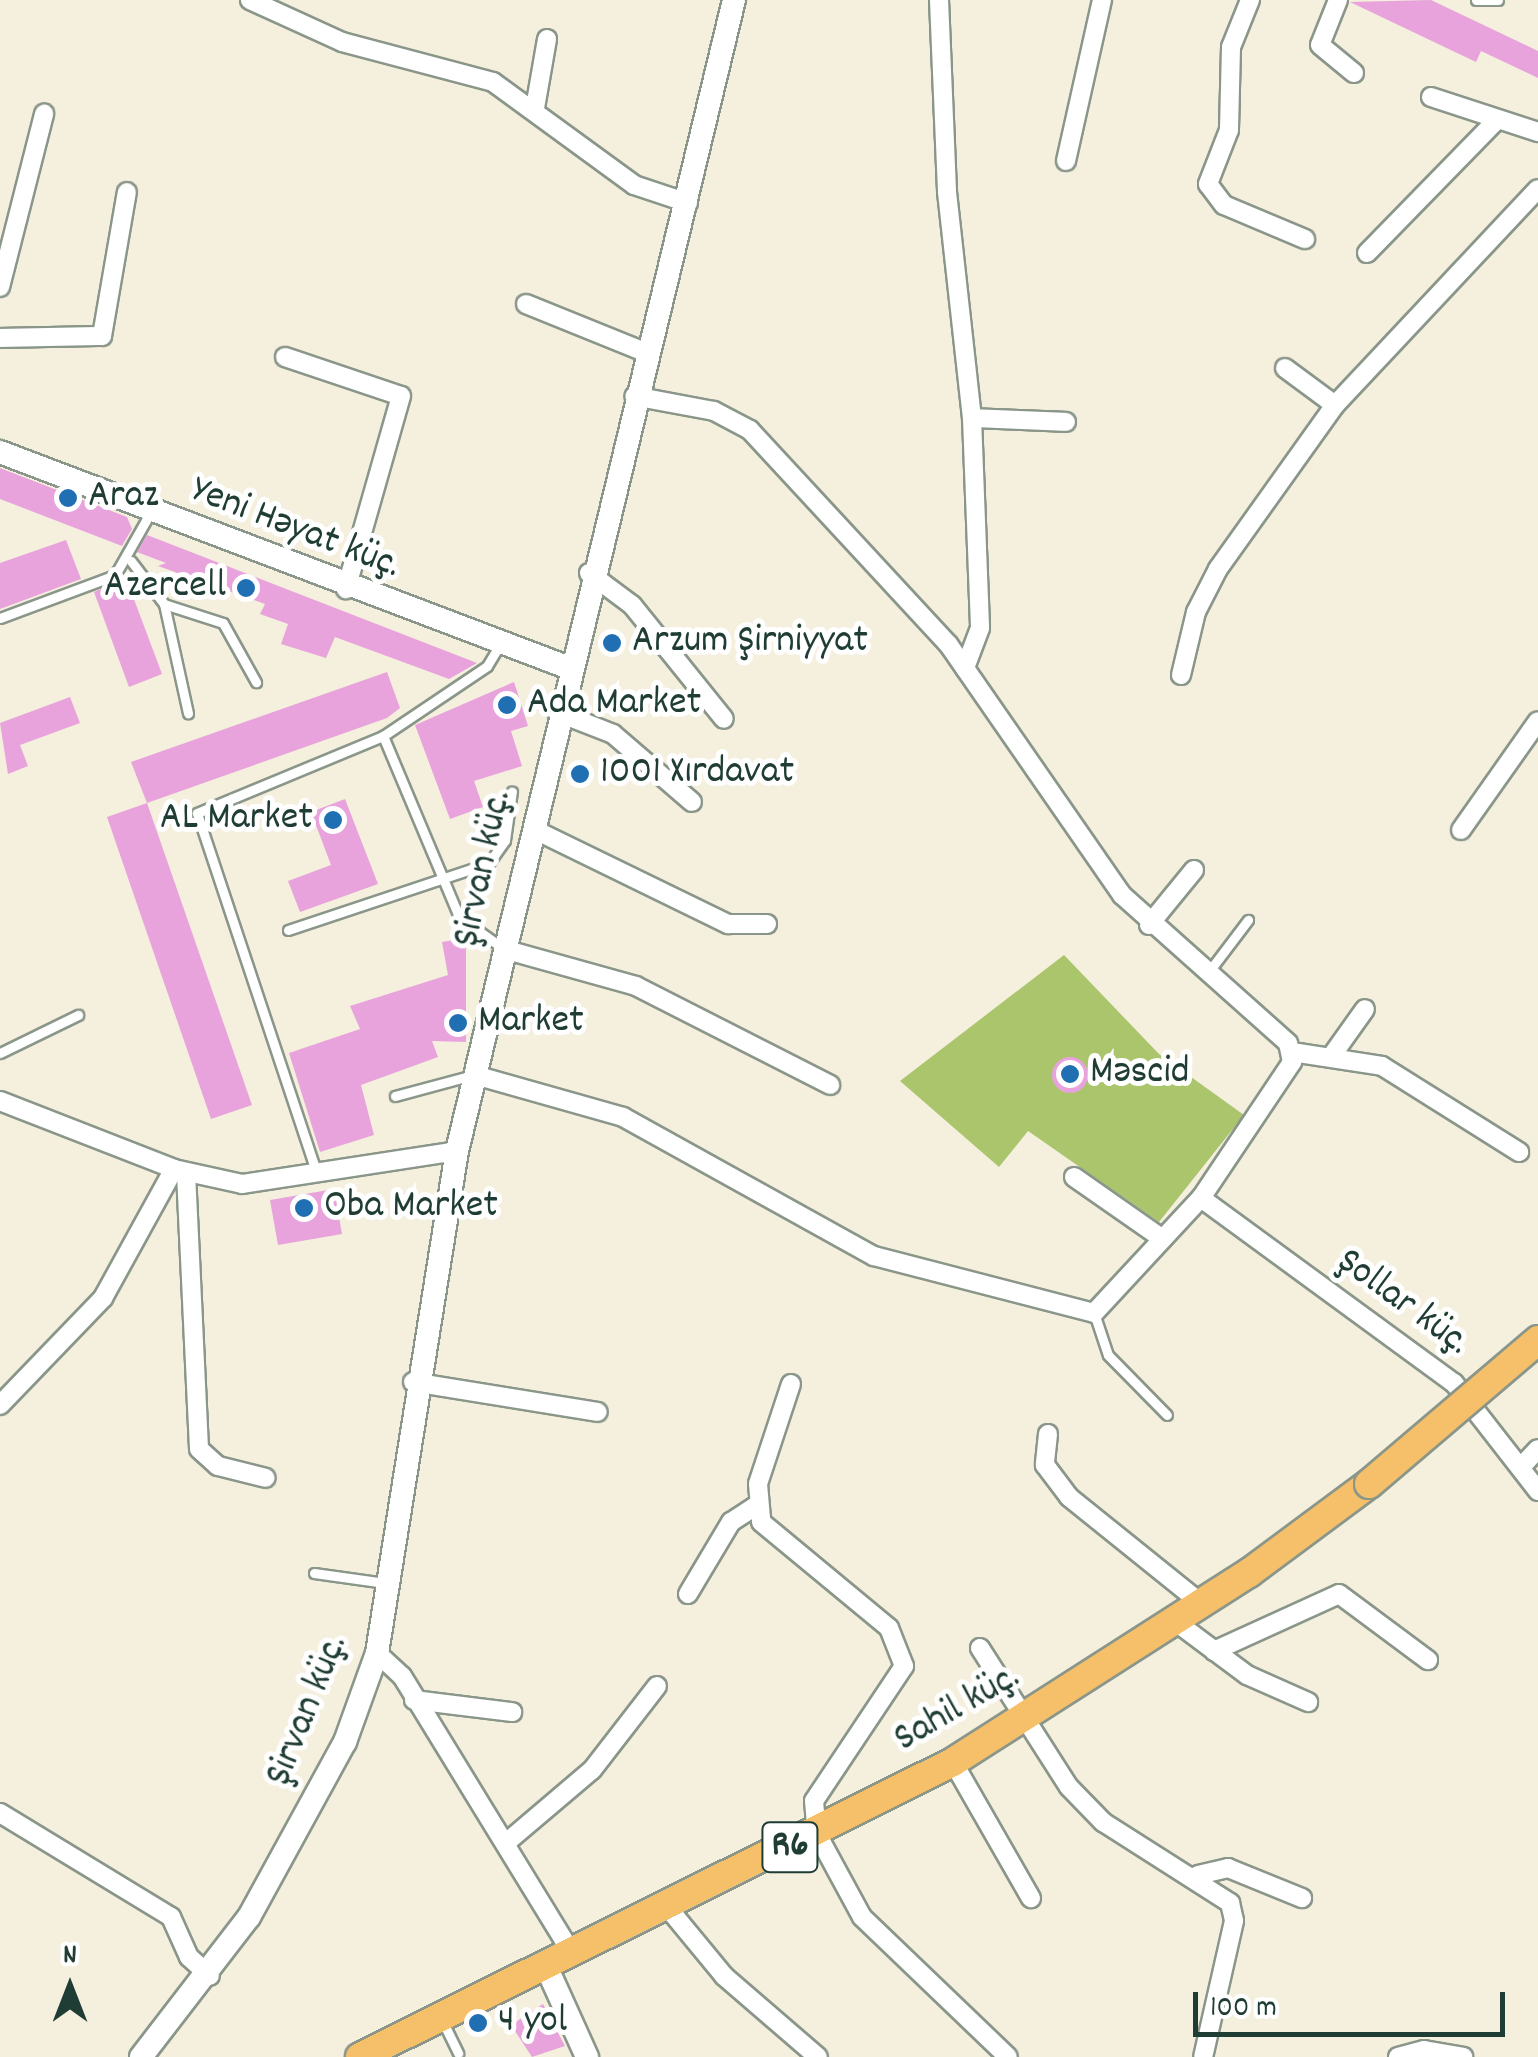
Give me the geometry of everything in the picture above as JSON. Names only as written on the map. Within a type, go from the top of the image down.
[{"type":"main road","name":"Sahil küç.","points":[[360,2057],[390,2050],[440,2018],[817,1834],[954,1762],[1024,1720],[1176,1622],[1369,1484],[1538,1340]]},
{"type":"street","points":[[250,0],[342,42],[493,82],[536,108],[634,185],[688,203]]},
{"type":"street","name":"Şirvan küç.","points":[[140,2057],[210,1976],[314,1804],[377,1653],[414,1382],[457,1151],[507,950],[589,574],[645,352],[688,203],[734,0]]},
{"type":"street","points":[[939,0],[947,192],[972,418],[980,628],[965,668]]},
{"type":"street","points":[[1066,161],[1102,0]]},
{"type":"street","points":[[1250,0],[1226,70],[1229,130],[1208,184],[1224,205],[1305,238]]},
{"type":"street","points":[[1338,0],[1320,45],[1354,73]]},
{"type":"street","points":[[536,108],[547,40]]},
{"type":"street","points":[[1431,96],[1494,123],[1538,132]]},
{"type":"street","points":[[0,286],[44,114]]},
{"type":"street","points":[[1366,253],[1494,123]]},
{"type":"street","points":[[1182,675],[1196,612],[1218,569],[1335,404],[1538,189]]},
{"type":"street","points":[[0,338],[102,336],[126,192]]},
{"type":"street","points":[[526,304],[645,352]]},
{"type":"street","points":[[285,356],[401,396],[346,590]]},
{"type":"street","points":[[1285,368],[1335,404]]},
{"type":"street","points":[[634,396],[714,411],[750,430],[965,668],[1149,925],[1292,1052],[1333,1054],[1412,1080],[1520,1152]]},
{"type":"street","points":[[972,418],[1066,422]]},
{"type":"street","name":"Yeni Həyat küç.","points":[[0,452],[149,515],[498,648],[567,667]]},
{"type":"street","points":[[589,574],[632,605],[724,719]]},
{"type":"street","points":[[557,712],[613,734],[692,802]]},
{"type":"street","points":[[1461,830],[1538,721]]},
{"type":"street","points":[[533,828],[728,924],[767,924]]},
{"type":"street","points":[[1149,925],[1194,870]]},
{"type":"street","points":[[507,950],[636,986],[830,1085]]},
{"type":"street","points":[[1333,1054],[1365,1009]]},
{"type":"street","points":[[475,1075],[623,1117],[874,1256],[1094,1313],[1202,1198],[1292,1052]]},
{"type":"street","points":[[0,1101],[180,1171],[242,1184],[457,1151]]},
{"type":"street","points":[[0,1405],[104,1298],[180,1171]]},
{"type":"street","points":[[180,1171],[198,1448],[218,1466],[266,1478]]},
{"type":"street","points":[[1074,1177],[1163,1238]]},
{"type":"street","name":"Şollar küç.","points":[[1202,1198],[1421,1354],[1522,1466],[1538,1491]]},
{"type":"street","points":[[414,1382],[598,1412]]},
{"type":"street","points":[[791,1384],[757,1505],[772,1538],[902,1648],[891,1692],[814,1801],[817,1834],[862,1917],[1008,2057]]},
{"type":"street","points":[[1048,1434],[1045,1465],[1069,1497],[1202,1604]]},
{"type":"street","points":[[1522,1466],[1538,1450]]},
{"type":"street","points":[[688,1594],[731,1522],[757,1505]]},
{"type":"street","points":[[1214,1652],[1338,1594],[1428,1660]]},
{"type":"street","points":[[1176,1622],[1214,1652],[1308,1702]]},
{"type":"street","points":[[980,1648],[1024,1720],[1103,1822],[1222,1890],[1234,1921],[1203,2057]]},
{"type":"street","points":[[377,1653],[414,1700],[507,1842],[572,1952]]},
{"type":"street","points":[[507,1842],[592,1770],[658,1686]]},
{"type":"street","points":[[414,1700],[512,1712]]},
{"type":"street","points":[[954,1762],[1031,1898]]},
{"type":"street","points":[[0,1813],[171,1917],[189,1958],[210,1976]]},
{"type":"street","points":[[1198,1875],[1228,1868],[1302,1898]]},
{"type":"street","points":[[668,1908],[724,1976],[818,2057]]},
{"type":"street","points":[[546,1966],[588,2057]]},
{"type":"street","points":[[1398,2057],[1424,2050],[1463,2057]]},
{"type":"lane","points":[[1476,0],[1498,0]]},
{"type":"lane","points":[[0,618],[131,560],[149,515]]},
{"type":"lane","points":[[131,560],[164,604],[188,713]]},
{"type":"lane","points":[[164,604],[223,623],[256,682]]},
{"type":"lane","points":[[317,1174],[197,813],[383,736],[487,666],[498,648]]},
{"type":"lane","points":[[383,736],[438,880],[459,917],[507,950]]},
{"type":"lane","points":[[288,930],[438,880],[499,854],[512,791]]},
{"type":"lane","points":[[1206,976],[1248,920]]},
{"type":"lane","points":[[0,1053],[78,1015]]},
{"type":"lane","points":[[395,1096],[475,1075]]},
{"type":"lane","points":[[1094,1313],[1108,1354],[1168,1415]]},
{"type":"lane","points":[[314,1573],[388,1583]]},
{"type":"lane","points":[[440,2018],[458,2053]]},
{"type":"green space","points":[[1064,955],[1159,1054],[1244,1115],[1159,1222],[1028,1131],[999,1167],[900,1081]]},
{"type":"building","points":[[1431,0],[1538,51],[1538,78],[1481,51],[1476,62],[1350,2]]},
{"type":"building","points":[[0,468],[127,517],[132,529],[122,546],[0,499]]},
{"type":"building","points":[[147,535],[477,663],[449,679],[335,637],[326,658],[281,644],[288,624],[260,614],[265,604],[158,566],[166,563],[137,552]]},
{"type":"building","points":[[66,540],[81,579],[0,609],[0,563]]},
{"type":"building","points":[[126,578],[162,674],[129,687],[94,592]]},
{"type":"building","points":[[387,672],[400,708],[387,718],[147,803],[131,762]]},
{"type":"building","points":[[514,682],[528,726],[511,731],[522,766],[474,781],[483,807],[450,819],[415,725]]},
{"type":"building","points":[[70,697],[80,723],[20,745],[28,766],[8,774],[0,723]]},
{"type":"building","points":[[345,799],[378,884],[300,912],[288,881],[331,865],[311,812]]},
{"type":"building","points":[[147,803],[252,1105],[211,1119],[107,817]]},
{"type":"building","points":[[466,938],[466,1042],[432,1041],[438,1057],[361,1085],[374,1135],[320,1152],[289,1053],[360,1029],[350,1006],[448,975],[442,942]]},
{"type":"building","points":[[1070,1057],[1082,1063],[1088,1075],[1082,1087],[1070,1093],[1058,1087],[1052,1075],[1058,1063]]},
{"type":"building","points":[[334,1189],[342,1234],[278,1245],[270,1200]]},
{"type":"building","points":[[543,2004],[565,2046],[532,2057],[511,2025]]},
{"type":"place","name":"Araz","points":[[68,498]]},
{"type":"place","name":"Azercell","points":[[246,588]]},
{"type":"place","name":"Arzum Şirniyyat","points":[[612,643]]},
{"type":"place","name":"Ada Market","points":[[507,705]]},
{"type":"place","name":"1001 Xırdavat","points":[[580,774]]},
{"type":"place","name":"AL Market","points":[[333,820]]},
{"type":"place","name":"Market","points":[[458,1023]]},
{"type":"place","name":"Məscid","points":[[1070,1074]]},
{"type":"place","name":"Oba Market","points":[[304,1208]]},
{"type":"place","name":"4 yol","points":[[478,2023]]}]
